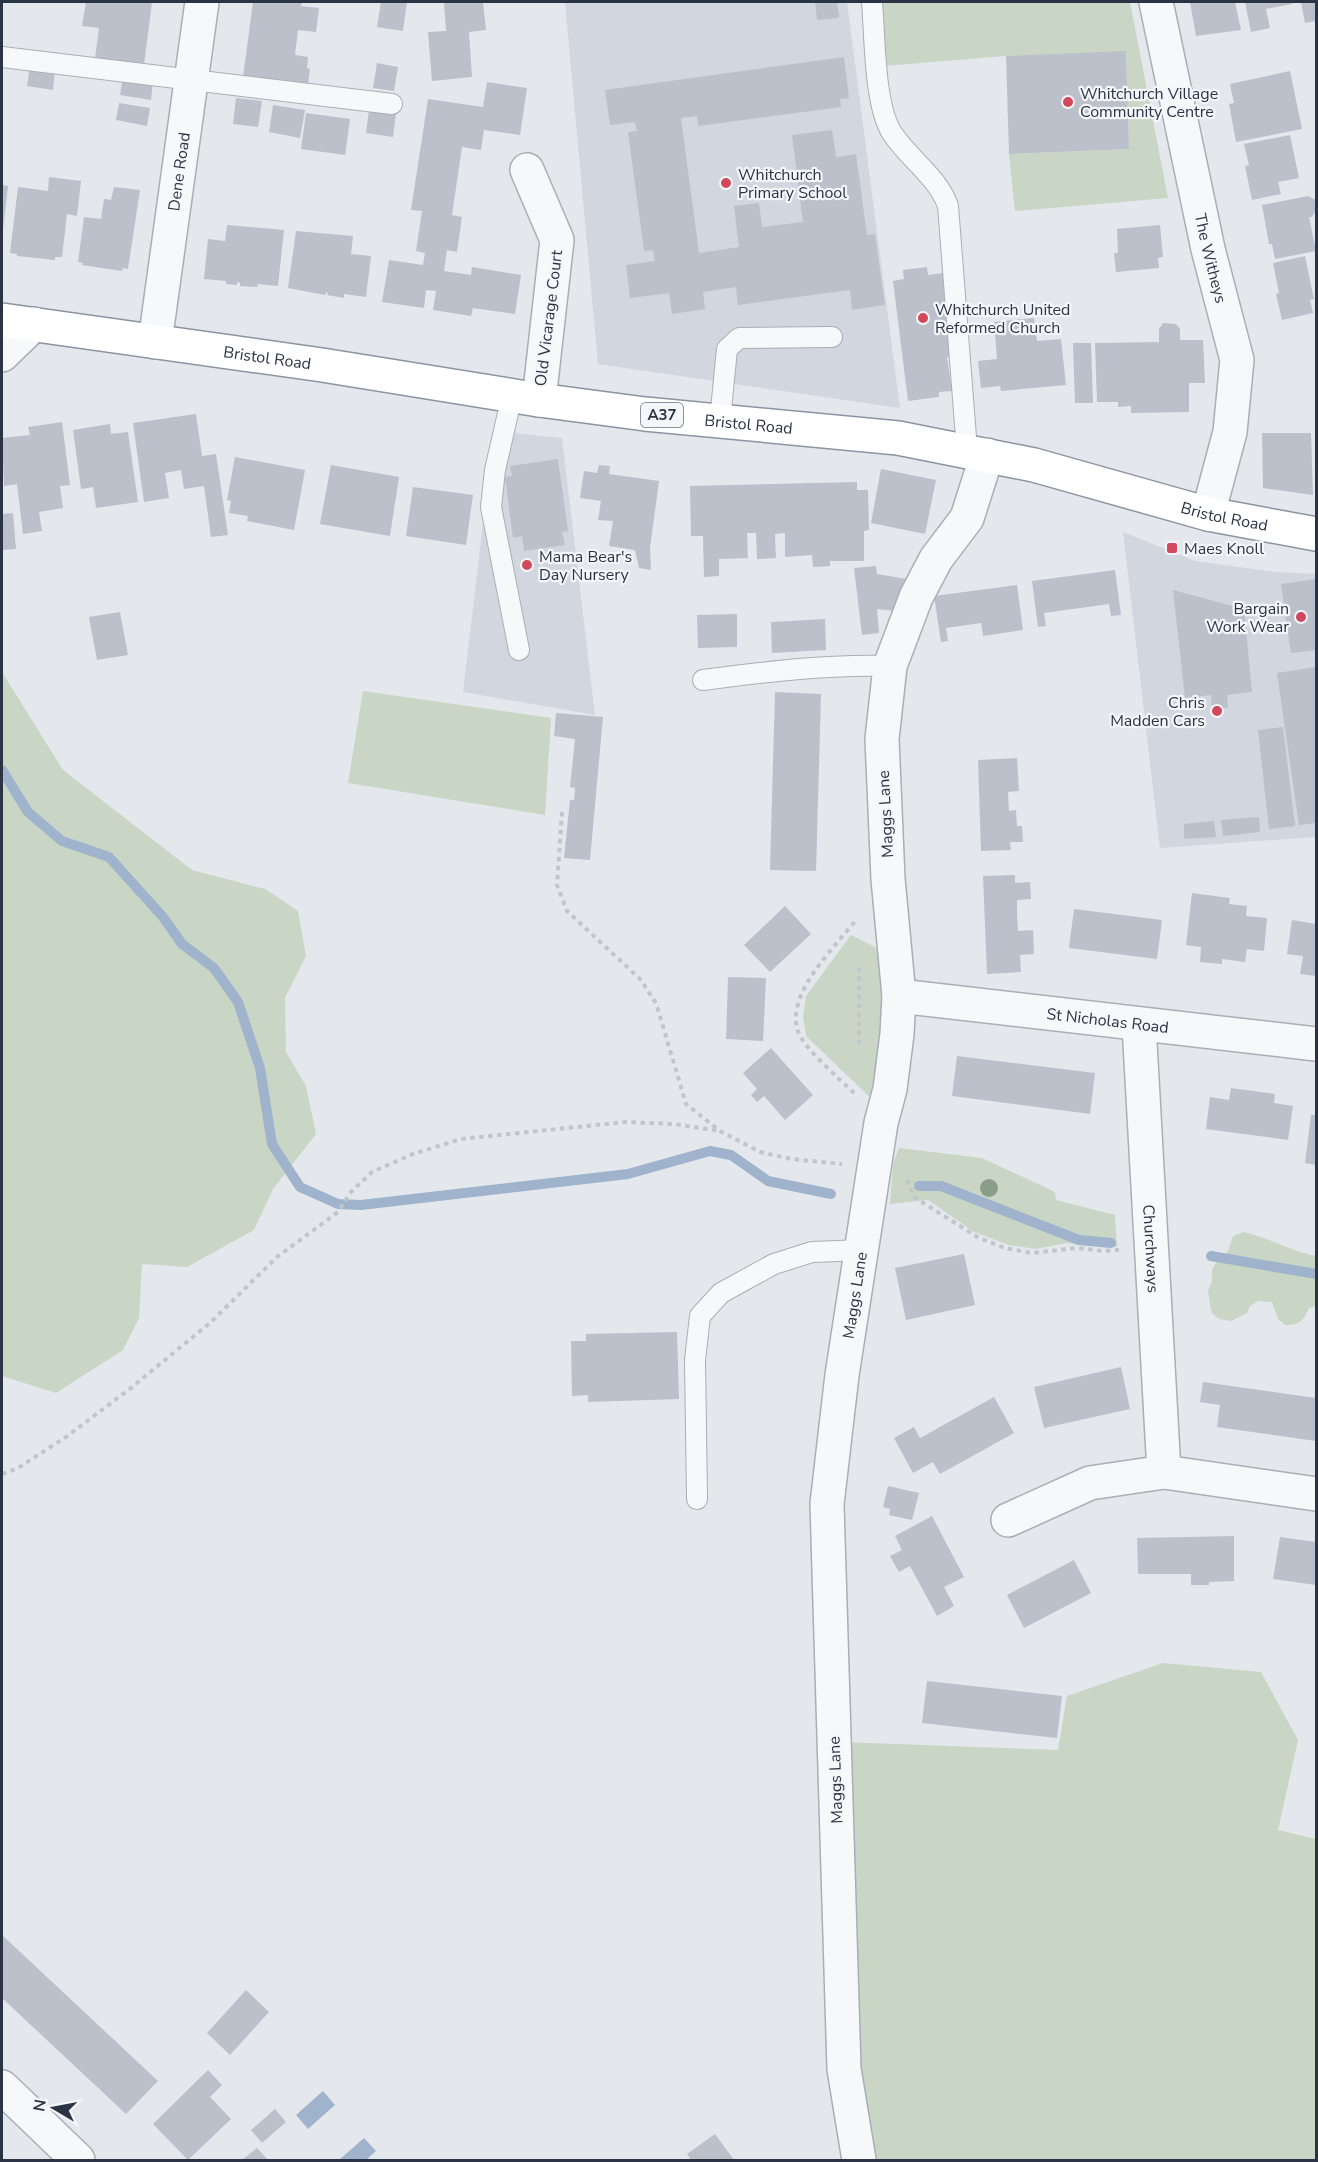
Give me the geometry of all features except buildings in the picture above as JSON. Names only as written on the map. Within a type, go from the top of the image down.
[{"type":"highway","name":"Bristol Road","points":[[2,320],[645,414],[862,433],[1034,465],[1208,514],[1317,534]]},
{"type":"street","name":"Dene Road","points":[[155,342],[202,2]]},
{"type":"street","name":"The Witheys","points":[[1156,2],[1208,249],[1237,360],[1230,432],[1208,514]]},
{"type":"street","name":"Old Vicarage Court","points":[[526,398],[557,240],[527,170]]},
{"type":"street","points":[[2,356],[34,324]]},
{"type":"street","name":"Maggs Lane","points":[[859,2160],[844,2068],[827,1504],[842,1375],[881,1123],[890,1089],[897,1034],[899,996],[888,879],[882,739],[890,666],[916,597],[936,559],[967,518],[977,453]]},
{"type":"street","name":"St Nicholas Road","points":[[899,996],[1317,1044]]},
{"type":"street","name":"Churchways","points":[[1139,1025],[1164,1472]]},
{"type":"street","points":[[1008,1520],[1090,1483],[1164,1472],[1317,1494]]},
{"type":"street","points":[[2,2087],[78,2160]]},
{"type":"lane","points":[[872,2],[880,101],[885,121],[893,135],[943,193],[948,206],[977,453]]},
{"type":"lane","points":[[2,57],[192,78],[392,104]]},
{"type":"lane","points":[[720,420],[727,349],[739,338],[832,337]]},
{"type":"lane","points":[[519,650],[491,507],[495,470],[526,398]]},
{"type":"lane","points":[[703,680],[777,670],[861,665],[890,666]]},
{"type":"lane","points":[[697,1499],[695,1360],[700,1316],[721,1293],[774,1264],[812,1252],[862,1250]]},
{"type":"path","points":[[562,812],[557,885],[567,911],[640,979],[656,1003],[686,1104],[720,1131],[760,1152],[791,1159],[875,1166]]},
{"type":"path","points":[[860,916],[860,927]]},
{"type":"path","points":[[859,961],[859,1052]]},
{"type":"path","points":[[859,1086],[859,1097]]},
{"type":"path","points":[[2,1474],[27,1462],[131,1388],[211,1322],[278,1257],[338,1212],[351,1192],[372,1172],[413,1154],[461,1139],[625,1122],[674,1124],[720,1131]]},
{"type":"shaded area","name":"Whitchurch Primary School","points":[[565,2],[847,2],[900,408],[598,364]]},
{"type":"shaded area","name":"Mama Bear's Day Nursery","points":[[494,431],[562,438],[595,715],[463,692]]},
{"type":"shaded area","points":[[1123,532],[1195,561],[1276,572],[1316,574],[1316,837],[1160,848]]},
{"type":"green space","points":[[882,2],[1130,2],[1168,198],[1015,211],[1009,154],[1129,149],[1126,52],[1006,56],[885,66]]},
{"type":"green space","points":[[2,672],[63,770],[192,870],[265,889],[298,911],[306,956],[285,998],[286,1052],[306,1086],[316,1134],[273,1189],[254,1230],[187,1267],[142,1264],[139,1318],[123,1350],[56,1393],[2,1376]]},
{"type":"green space","points":[[363,691],[551,718],[545,815],[348,783]]},
{"type":"green space","points":[[851,935],[875,947],[885,971],[876,1103],[806,1036],[803,1017],[806,996]]},
{"type":"green space","points":[[899,1148],[982,1158],[1055,1192],[1056,1200],[1115,1215],[1117,1247],[1066,1243],[1036,1249],[1009,1245],[974,1232],[928,1200],[890,1204],[893,1164]]},
{"type":"green space","points":[[1244,1232],[1316,1256],[1316,1306],[1309,1308],[1300,1321],[1285,1325],[1278,1319],[1272,1302],[1258,1301],[1250,1306],[1247,1313],[1231,1321],[1219,1319],[1212,1313],[1208,1290],[1212,1282],[1212,1270],[1217,1261],[1228,1251],[1233,1236]]},
{"type":"green space","points":[[1163,1663],[1261,1672],[1298,1740],[1278,1830],[1316,1839],[1316,2160],[873,2160],[858,2111],[842,1742],[1058,1750],[1067,1696]]},
{"type":"water","points":[[323,2091],[335,2105],[308,2129],[296,2115]]},
{"type":"water","points":[[364,2138],[376,2151],[366,2160],[339,2160]]},
{"type":"waterway","points":[[2,770],[28,812],[62,841],[109,857],[163,917],[182,944],[214,968],[238,1002],[260,1068],[272,1144],[300,1187],[338,1204],[361,1205],[628,1174],[710,1151],[731,1155],[768,1181],[831,1194]]},
{"type":"waterway","points":[[919,1186],[941,1186],[1079,1240],[1111,1243]]},
{"type":"waterway","points":[[1211,1256],[1316,1274]]},
{"type":"place","name":"Whitchurch Village Community Centre","points":[[1068,102]]},
{"type":"place","name":"Whitchurch Primary School","points":[[726,183]]},
{"type":"place","name":"Whitchurch United Reformed Church","points":[[923,318]]},
{"type":"place","name":"Maes Knoll","points":[[1172,548]]},
{"type":"place","name":"Mama Bear's Day Nursery","points":[[527,565]]},
{"type":"place","name":"Bargain Work Wear","points":[[1301,617]]},
{"type":"place","name":"Chris Madden Cars","points":[[1217,711]]}]
